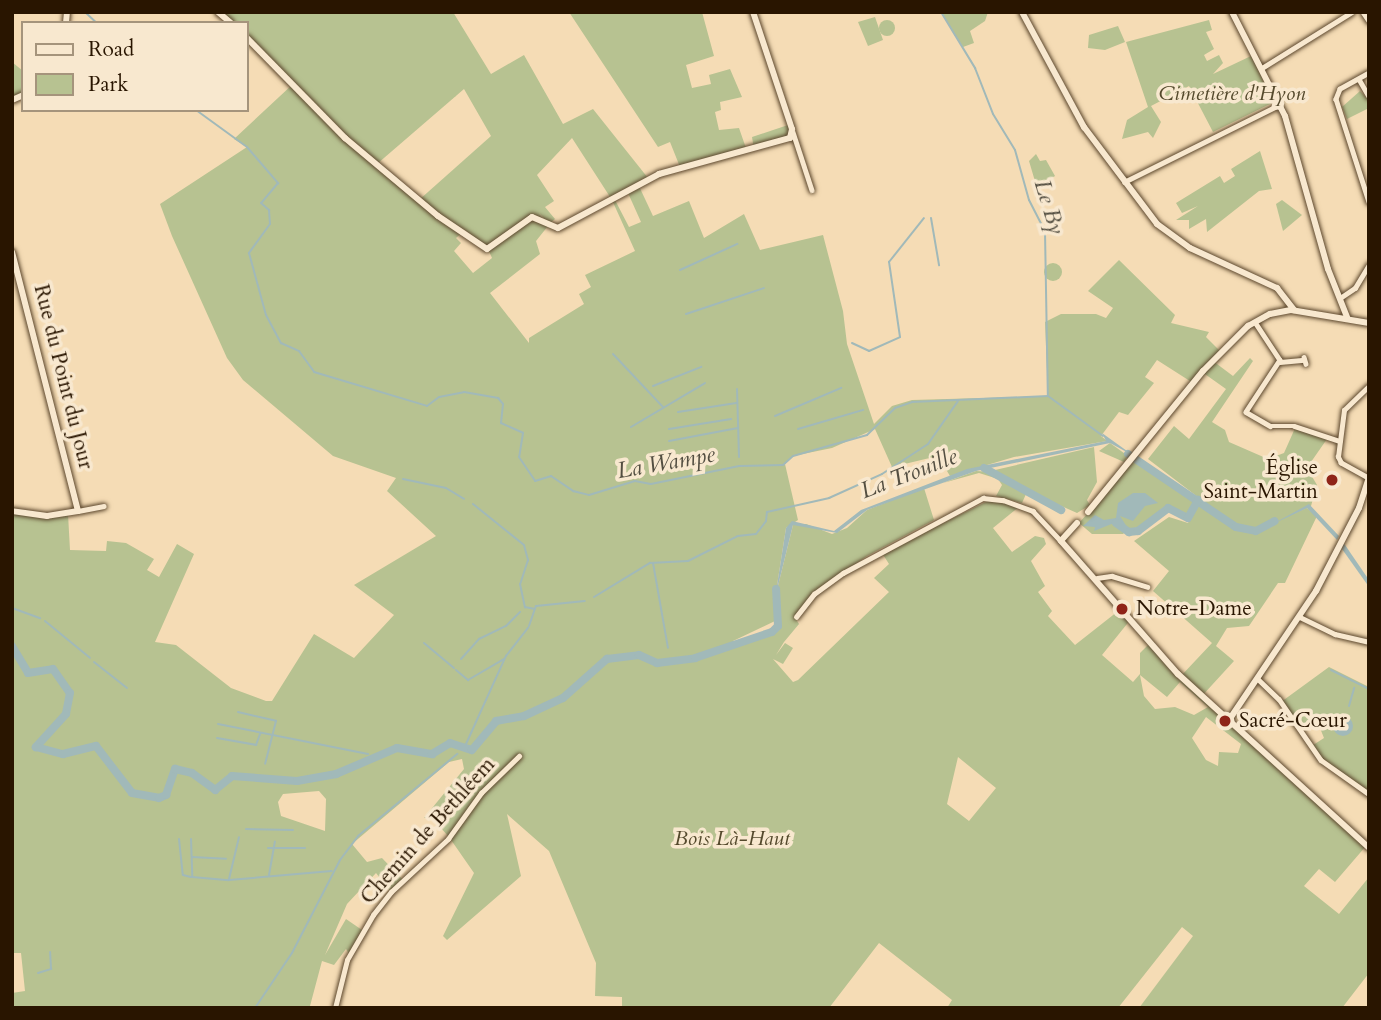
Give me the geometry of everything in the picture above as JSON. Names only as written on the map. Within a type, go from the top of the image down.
[{"type":"street","points":[[753,12],[812,190]]},
{"type":"street","points":[[1022,12],[1075,113],[1123,182],[1172,237],[1275,286],[1294,310]]},
{"type":"street","points":[[1232,12],[1280,105],[1347,317]]},
{"type":"street","points":[[1262,68],[1352,12]]},
{"type":"street","points":[[1363,12],[1369,21]]},
{"type":"street","points":[[248,39],[345,138],[438,216],[465,230],[486,249],[532,217],[558,228],[648,178],[786,141],[793,132]]},
{"type":"street","points":[[1369,73],[1337,93],[1369,202]]},
{"type":"street","points":[[1359,79],[1369,96]]},
{"type":"street","points":[[1123,182],[1280,105]]},
{"type":"street","name":"Rue du Point du Jour","points":[[12,252],[78,511]]},
{"type":"street","points":[[1340,298],[1355,288],[1369,265]]},
{"type":"street","points":[[1088,512],[1225,346],[1255,322],[1294,310],[1347,317],[1369,323]]},
{"type":"street","points":[[1255,322],[1280,362]]},
{"type":"street","points":[[1280,362],[1304,360]]},
{"type":"street","points":[[1280,362],[1246,412],[1270,426],[1294,425],[1340,441]]},
{"type":"street","points":[[1229,720],[1300,617],[1364,498],[1368,477],[1341,463],[1338,457],[1345,407],[1369,386]]},
{"type":"street","points":[[796,617],[814,594],[843,573],[983,498],[1010,501],[1033,511],[1097,578],[1180,677],[1369,848]]},
{"type":"street","points":[[12,511],[47,516],[104,506]]},
{"type":"street","points":[[1061,541],[1077,523]]},
{"type":"street","points":[[1097,578],[1113,575],[1147,587]]},
{"type":"street","points":[[1300,617],[1335,634],[1369,642]]},
{"type":"street","points":[[1257,678],[1279,699],[1321,760],[1369,794]]},
{"type":"street","name":"Chemin de Bethléem","points":[[335,1008],[354,945],[379,907],[448,839],[481,793],[519,756]]},
{"type":"green space","name":"Bois Là-Haut","points":[[218,12],[453,12],[491,74],[524,55],[563,124],[593,109],[648,178],[638,184],[653,216],[689,201],[704,238],[744,214],[760,250],[823,235],[843,311],[847,344],[874,424],[892,406],[912,400],[1048,396],[1045,322],[1061,314],[1096,314],[1106,318],[1113,308],[1088,291],[1119,260],[1175,315],[1171,323],[1209,332],[1206,337],[1220,351],[1213,361],[1233,376],[1250,358],[1253,361],[1212,422],[1225,430],[1229,442],[1268,459],[1284,453],[1296,426],[1327,439],[1311,462],[1304,463],[1317,485],[1311,506],[1290,516],[1307,508],[1317,516],[1285,583],[1278,583],[1249,626],[1227,628],[1216,646],[1234,661],[1201,697],[1366,846],[1335,882],[1319,869],[1304,886],[1339,914],[1369,877],[1369,973],[1342,1008],[1139,1008],[1193,936],[1182,927],[1118,1008],[947,1008],[952,1000],[879,943],[829,1008],[622,1008],[622,997],[595,996],[596,963],[549,851],[507,814],[521,876],[447,940],[443,936],[474,873],[431,817],[424,818],[464,769],[462,759],[449,762],[352,844],[367,862],[382,858],[404,881],[391,892],[376,873],[347,904],[325,955],[346,919],[362,930],[350,955],[346,949],[334,965],[322,961],[310,1006],[315,1008],[12,1008],[12,993],[25,991],[21,953],[12,953],[12,494],[15,512],[68,514],[70,550],[106,551],[107,541],[126,543],[154,559],[147,570],[159,577],[177,544],[194,554],[155,642],[176,645],[231,688],[266,701],[272,701],[314,634],[354,658],[394,615],[354,585],[436,536],[387,491],[396,478],[333,456],[243,380],[227,358],[160,204],[247,147],[234,139],[293,84],[248,39],[248,21],[229,21]],"holes":[[[464,89],[491,136],[419,200],[377,164]],[[572,138],[612,200],[635,251],[585,275],[591,287],[579,294],[584,304],[529,338],[529,343],[490,293],[540,254],[536,241],[548,226],[539,213],[549,224],[555,219],[545,207],[554,201],[537,175]],[[628,193],[641,222],[629,227],[615,200]],[[465,230],[488,249],[492,258],[473,273],[454,251],[461,243],[456,238]],[[1157,360],[1193,383],[1202,372],[1226,389],[1189,439],[1174,426],[1148,459],[1207,504],[1199,503],[1188,523],[1169,517],[1134,541],[1169,571],[1153,591],[1212,643],[1180,677],[1151,642],[1140,653],[1140,674],[1133,682],[1102,655],[1131,619],[1122,608],[1075,645],[1048,616],[1052,611],[1038,592],[1045,586],[1031,561],[1046,544],[1044,538],[1035,536],[1012,552],[993,528],[1020,506],[990,500],[882,553],[889,564],[874,578],[889,592],[798,680],[793,682],[773,659],[783,664],[793,648],[785,643],[776,655],[799,624],[794,616],[813,594],[867,556],[934,520],[924,488],[867,510],[847,528],[832,534],[806,524],[793,525],[775,598],[786,528],[798,520],[785,464],[793,456],[832,448],[875,429],[892,467],[938,456],[950,476],[1014,457],[1107,441],[1101,436],[1119,412],[1128,415],[1154,383],[1145,377]],[[775,621],[781,621],[777,631],[734,645],[733,641]],[[1140,675],[1167,697],[1180,682],[1208,707],[1194,715],[1175,707],[1155,709],[1144,696]],[[1206,717],[1241,744],[1238,753],[1219,752],[1218,766],[1206,760],[1192,738]],[[958,757],[996,788],[969,821],[947,804]],[[319,791],[326,799],[325,831],[281,816],[278,802],[283,794]]]},
{"type":"green space","points":[[569,12],[702,12],[714,56],[686,65],[692,88],[711,84],[709,75],[730,69],[742,97],[720,102],[721,110],[715,112],[719,130],[739,128],[747,151],[680,167],[670,142],[658,147]]},
{"type":"green space","points":[[941,12],[988,12],[985,21],[970,31],[974,43],[963,47]]},
{"type":"green space","points":[[875,17],[883,40],[868,46],[858,22]]},
{"type":"green space","points":[[887,20],[893,22],[893,34],[887,36],[881,34],[879,28],[881,22]]},
{"type":"green space","name":"Cimetière d'Hyon","points":[[1209,20],[1212,30],[1206,32],[1214,49],[1204,55],[1207,61],[1219,55],[1223,63],[1213,74],[1251,56],[1274,102],[1213,132],[1189,86],[1151,106],[1161,122],[1153,138],[1148,132],[1122,139],[1127,120],[1148,107],[1126,42]]},
{"type":"green space","points":[[1118,26],[1125,42],[1105,50],[1088,48],[1089,35]]},
{"type":"green space","points":[[12,62],[21,69],[21,96],[12,100]]},
{"type":"green space","points":[[1360,91],[1369,100],[1369,108],[1347,119],[1342,107]]},
{"type":"green space","points":[[791,124],[793,134],[754,149],[752,137]]},
{"type":"green space","points":[[1260,151],[1272,189],[1259,191],[1207,232],[1206,219],[1189,229],[1189,220],[1176,220],[1198,206],[1182,213],[1176,203],[1220,176],[1224,183],[1235,176],[1231,169]]},
{"type":"green space","points":[[1036,154],[1040,161],[1046,160],[1055,176],[1037,188],[1029,161]]},
{"type":"green space","points":[[1282,200],[1302,215],[1283,231],[1276,204]]},
{"type":"green space","points":[[1049,263],[1057,263],[1062,272],[1060,279],[1049,281],[1044,276],[1044,268]]},
{"type":"green space","points":[[1110,443],[1128,456],[1124,462],[1099,451]]},
{"type":"green space","points":[[1094,447],[1097,482],[1087,500],[1090,505],[1077,513],[1019,487],[995,470]]},
{"type":"green space","points":[[1135,460],[1196,503],[1189,516],[1165,506],[1141,527],[1128,529],[1123,534],[1092,534],[1079,523]]},
{"type":"green space","points":[[976,471],[993,472],[1026,494],[1022,503],[996,496],[1002,485],[998,479],[979,473],[943,483]]},
{"type":"green space","points":[[1329,667],[1369,687],[1369,794],[1342,777],[1310,747],[1324,738],[1318,723],[1300,728],[1281,702]]},
{"type":"water","points":[[1102,433],[1134,456],[1110,443],[976,471],[867,510],[837,533],[793,525],[775,598],[786,528],[792,521],[834,531],[861,510],[967,469],[1106,441]]},
{"type":"water","points":[[1133,493],[1145,493],[1158,503],[1145,506],[1133,521],[1120,516],[1127,527],[1124,531],[1114,523],[1094,531],[1095,527],[1083,526],[1095,515],[1104,520],[1116,518],[1118,503]]},
{"type":"water","points":[[1309,504],[1339,536],[1337,540],[1307,508],[1269,526]]},
{"type":"water","points":[[1343,542],[1369,580],[1369,587],[1342,549]]},
{"type":"water","points":[[1339,716],[1347,716],[1353,726],[1347,736],[1339,736],[1333,730],[1333,722]]},
{"type":"waterway","name":"La Wampe","points":[[85,12],[95,21]]},
{"type":"waterway","name":"Le By","points":[[941,12],[975,68],[993,114],[1015,150],[1029,200],[1045,232],[1048,396],[1103,436]]},
{"type":"waterway","name":"La Wampe","points":[[199,112],[247,147],[278,183],[261,203],[269,210],[270,224],[249,253],[266,315],[281,343],[299,351],[314,372],[427,406],[439,397],[464,392],[498,398],[503,404],[501,423],[523,433],[519,457],[535,481],[551,476],[573,491],[589,495],[635,481],[651,484],[739,466],[783,465],[793,456],[867,435],[895,408],[912,402],[1048,396]]},
{"type":"waterway","points":[[852,343],[869,351],[900,337],[889,262],[924,218]]},
{"type":"waterway","points":[[931,218],[939,265]]},
{"type":"waterway","points":[[680,270],[737,244]]},
{"type":"waterway","points":[[686,314],[764,288]]},
{"type":"waterway","points":[[613,354],[663,407]]},
{"type":"waterway","points":[[653,386],[701,367]]},
{"type":"waterway","points":[[631,427],[705,383]]},
{"type":"waterway","points":[[775,416],[841,388]]},
{"type":"waterway","points":[[737,389],[739,457]]},
{"type":"waterway","points":[[594,597],[650,563],[688,561],[738,536],[756,534],[766,521],[767,512],[829,498],[882,474],[928,444],[958,401]]},
{"type":"waterway","points":[[678,412],[736,403]]},
{"type":"waterway","points":[[798,429],[863,410]]},
{"type":"waterway","points":[[669,429],[731,419]]},
{"type":"waterway","points":[[669,441],[738,428]]},
{"type":"waterway","name":"La Trouille","points":[[1128,454],[1236,527],[1256,531],[1275,521]]},
{"type":"waterway","name":"La Trouille","points":[[984,468],[1061,510]]},
{"type":"waterway","points":[[403,479],[446,488],[464,499]]},
{"type":"waterway","name":"La Trouille","points":[[1116,523],[1129,532],[1138,531],[1168,508],[1188,518],[1198,500]]},
{"type":"waterway","points":[[473,504],[524,545],[528,560],[520,584],[525,607],[535,609]]},
{"type":"waterway","points":[[653,563],[668,648]]},
{"type":"waterway","name":"La Trouille","points":[[12,646],[28,673],[53,669],[70,693],[66,714],[36,747],[63,754],[96,746],[132,793],[159,798],[166,795],[175,769],[192,773],[215,790],[232,776],[297,781],[336,774],[397,748],[432,754],[450,743],[472,750],[496,721],[524,716],[563,698],[607,659],[639,655],[657,663],[695,658],[772,632],[778,626],[776,589]]},
{"type":"waterway","points":[[529,626],[536,606],[585,601]]},
{"type":"waterway","points":[[12,608],[40,618]]},
{"type":"waterway","points":[[461,659],[479,639],[506,626],[520,612]]},
{"type":"waterway","points":[[45,621],[90,658]]},
{"type":"waterway","points":[[466,744],[506,656],[528,628]]},
{"type":"waterway","points":[[424,643],[454,668]]},
{"type":"waterway","points":[[456,670],[468,680],[504,659]]},
{"type":"waterway","points":[[94,662],[127,688]]},
{"type":"waterway","points":[[1331,670],[1369,689]]},
{"type":"waterway","points":[[1349,706],[1354,688]]},
{"type":"waterway","points":[[238,712],[276,721],[265,764]]},
{"type":"waterway","points":[[218,724],[368,754]]},
{"type":"waterway","points":[[217,738],[256,745],[260,734]]},
{"type":"waterway","points":[[255,1008],[292,953],[340,860],[358,836],[457,754]]},
{"type":"waterway","points":[[246,829],[293,830]]},
{"type":"waterway","points":[[229,879],[239,837]]},
{"type":"waterway","points":[[179,839],[183,875],[191,877]]},
{"type":"waterway","points":[[191,839],[192,877],[229,880],[332,871]]},
{"type":"waterway","points":[[269,875],[275,842]]},
{"type":"waterway","points":[[268,848],[305,848]]},
{"type":"waterway","points":[[192,857],[226,859]]},
{"type":"waterway","points":[[38,973],[51,969],[50,952]]},
{"type":"place","name":"Église Saint-Martin","points":[[1332,480]]},
{"type":"place","name":"Notre-Dame","points":[[1122,609]]},
{"type":"place","name":"Sacré-Cœur","points":[[1225,721]]}]
